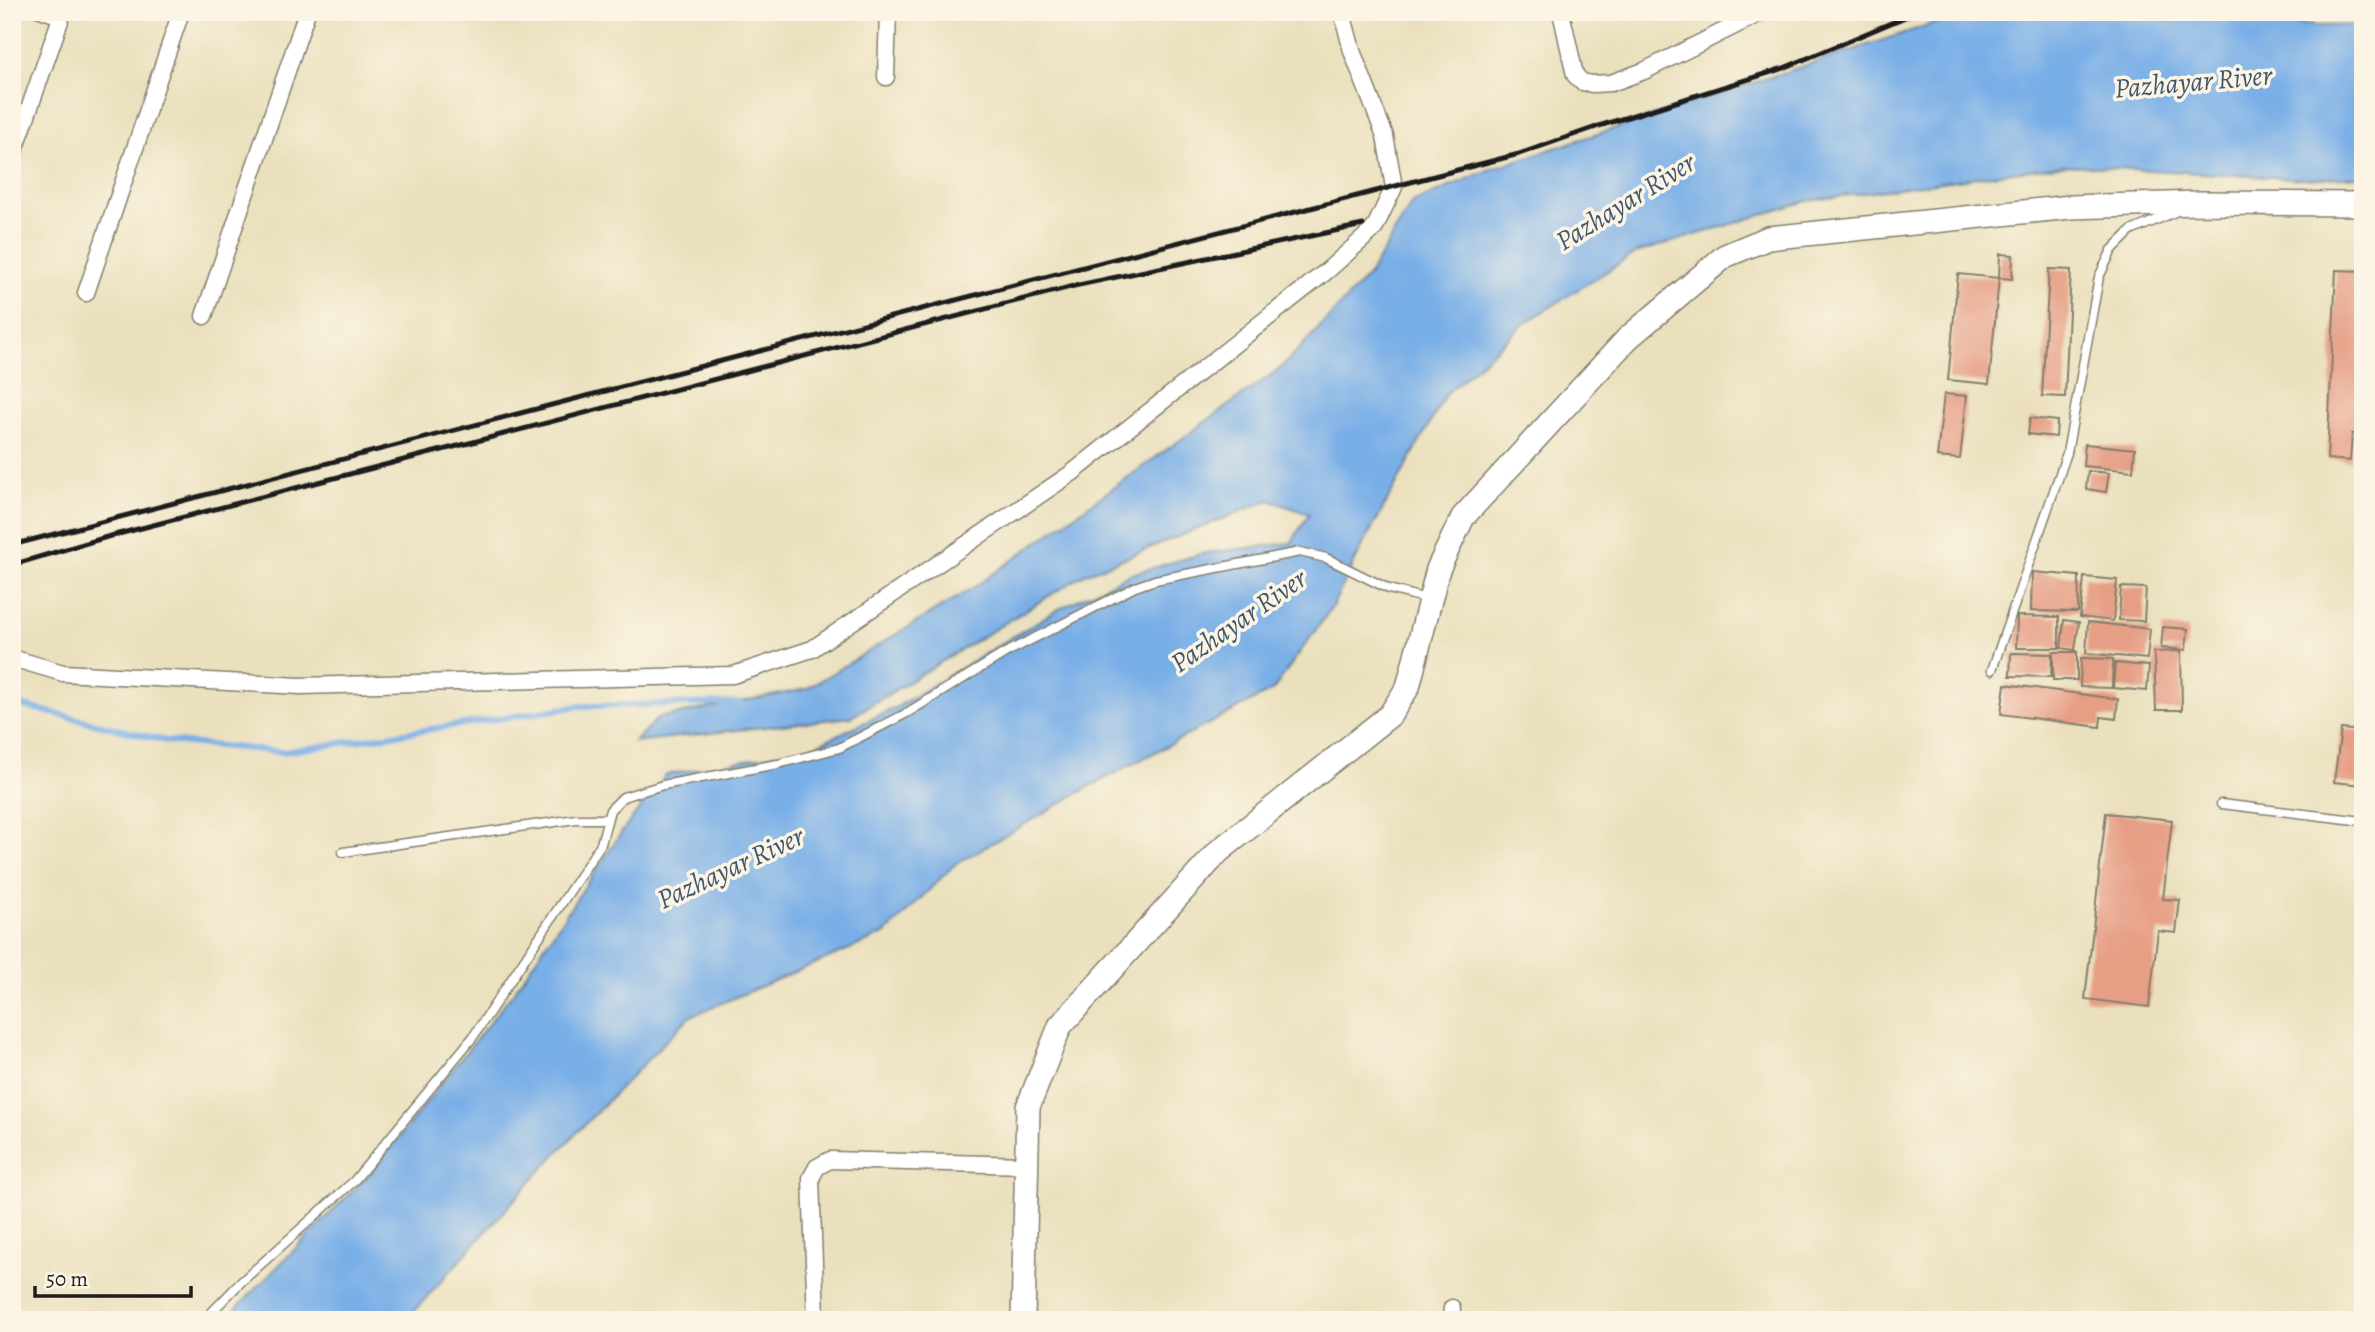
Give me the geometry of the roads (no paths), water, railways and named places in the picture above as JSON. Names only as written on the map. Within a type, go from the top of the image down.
[{"type":"street","points":[[86,293],[181,12]]},
{"type":"street","points":[[204,316],[307,12]]},
{"type":"street","points":[[886,77],[888,12]]},
{"type":"street","points":[[12,658],[63,673],[300,686],[733,675],[812,649],[1072,473],[1328,270],[1374,229],[1394,187],[1385,136],[1352,51],[1342,12]]},
{"type":"street","points":[[1561,12],[1575,75],[1582,82],[1592,84],[1611,83],[1644,71],[1762,12]]},
{"type":"street","points":[[12,158],[61,16]]},
{"type":"street","points":[[1023,1320],[1028,1107],[1060,1026],[1219,851],[1390,716],[1408,687],[1438,569],[1463,517],[1628,338],[1725,256],[1768,238],[2071,207],[2197,203],[2363,204]]},
{"type":"street","points":[[816,1320],[811,1178],[817,1167],[830,1160],[1026,1165]]},
{"type":"lane","points":[[37,12],[61,16]]},
{"type":"lane","points":[[1992,670],[2067,453],[2099,277],[2112,250],[2131,231],[2197,203]]},
{"type":"lane","points":[[204,1320],[241,1282],[354,1181],[473,1037],[601,844],[606,819],[616,802],[639,791],[778,764],[839,748],[905,714],[1005,653],[1135,587],[1155,580],[1300,552],[1326,558],[1389,589],[1430,600]]},
{"type":"lane","points":[[2221,804],[2363,821]]},
{"type":"lane","points":[[343,852],[576,819],[606,819]]},
{"type":"water","name":"Pazhayar River","points":[[1968,12],[2194,12],[2317,26],[2363,25],[2363,176],[2305,179],[2064,165],[1807,201],[1636,253],[1525,323],[1446,394],[1332,607],[1273,690],[1089,787],[954,865],[885,934],[689,1017],[555,1155],[406,1320],[225,1320],[374,1169],[515,990],[621,833],[666,775],[810,748],[895,708],[1057,610],[1128,575],[1204,553],[1291,543],[1309,514],[1269,500],[1085,574],[851,717],[634,742],[658,718],[806,689],[976,586],[1282,367],[1369,275],[1412,203],[1488,170]]},
{"type":"waterway","points":[[12,703],[166,741],[283,752],[580,706],[740,703]]},
{"type":"railway","points":[[12,545],[1519,154],[1784,68],[1917,12]]},
{"type":"railway","points":[[12,565],[107,537],[1074,286],[1363,225]]}]
